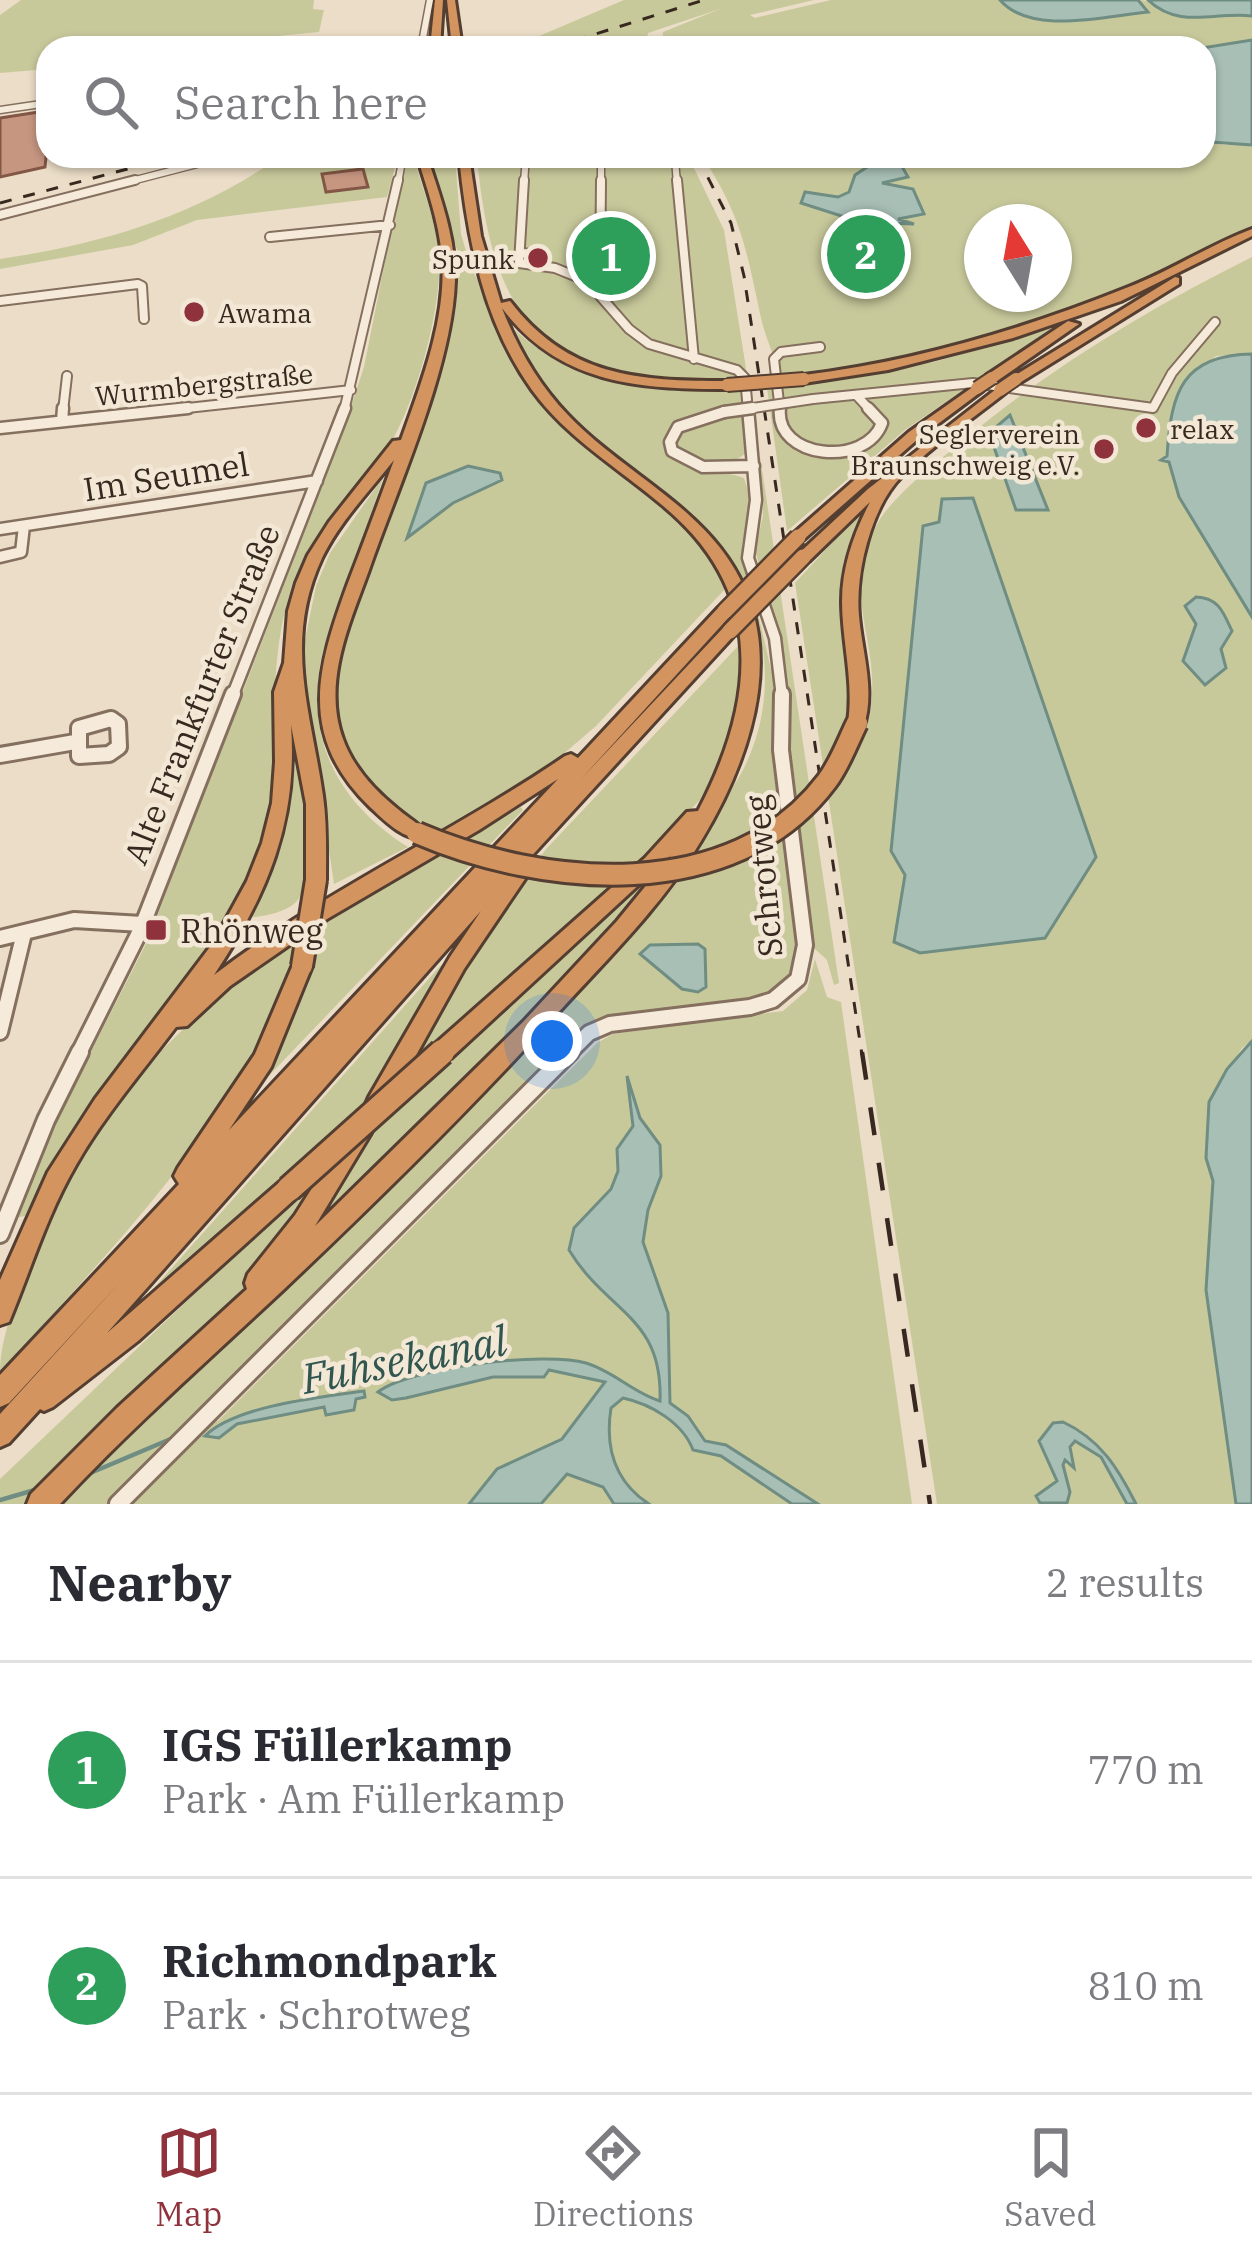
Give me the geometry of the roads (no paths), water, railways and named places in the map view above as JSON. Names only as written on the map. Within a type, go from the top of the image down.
[{"type":"highway","points":[[435,0],[435,36]]},
{"type":"highway","points":[[451,2],[455,36]]},
{"type":"highway","points":[[426,168],[443,222],[449,273],[438,340],[340,633],[327,692],[333,734],[352,775],[374,800],[417,833],[476,861],[545,876],[617,877],[687,865],[749,842],[800,807],[836,767],[856,722],[861,689],[850,612],[852,567],[865,525],[894,475]]},
{"type":"highway","points":[[41,1503],[526,1034],[688,844],[711,806],[742,729],[751,690],[749,630],[734,583],[714,549],[681,512],[592,446],[548,403],[502,320],[473,238],[465,168]]},
{"type":"highway","points":[[473,238],[517,322],[554,352],[632,380],[727,385],[804,380],[969,350],[1024,334],[1127,292],[1252,232]]},
{"type":"highway","points":[[0,1394],[608,733],[798,538],[914,435],[977,388],[1016,379],[1125,309],[1252,244]]},
{"type":"highway","points":[[4,1430],[567,804],[803,557],[996,384],[1127,292]]},
{"type":"highway","points":[[126,1256],[230,1116],[280,1024],[302,966],[316,880],[316,815],[290,667],[295,611],[313,561],[412,420]]},
{"type":"highway","points":[[0,1312],[45,1198],[77,1142],[222,946],[266,858],[283,790],[282,683],[290,667]]},
{"type":"highway","points":[[146,1051],[206,994],[275,941],[458,836],[608,733]]},
{"type":"highway","points":[[4,1430],[129,1332],[652,863],[720,779]]},
{"type":"highway","points":[[186,1361],[268,1270],[303,1222],[457,963],[567,804]]},
{"type":"street","points":[[424,36],[435,0]]},
{"type":"street","points":[[0,110],[36,105]]},
{"type":"street","points":[[0,215],[182,168]]},
{"type":"street","name":"Alte Frankfurter Straße","points":[[0,1234],[39,1136],[142,924],[317,481],[351,390],[401,168]]},
{"type":"street","points":[[525,168],[519,263],[564,270],[600,292],[638,338],[694,359],[731,366],[745,378],[754,466],[703,467],[682,459],[670,447],[678,427],[724,412],[813,399],[973,382],[1153,408],[1172,374],[1215,322]]},
{"type":"street","points":[[600,292],[602,168]]},
{"type":"street","points":[[677,168],[694,359]]},
{"type":"street","points":[[270,237],[390,225]]},
{"type":"street","points":[[519,254],[542,254],[536,246]]},
{"type":"street","points":[[0,301],[140,284],[144,319]]},
{"type":"street","points":[[820,347],[781,352],[774,359],[781,398],[778,418],[787,434],[820,451],[863,448],[880,436],[882,423],[859,397]]},
{"type":"street","name":"Wurmbergstraße","points":[[62,421],[67,376]]},
{"type":"street","name":"Wurmbergstraße","points":[[0,428],[351,390]]},
{"type":"street","name":"Schrotweg","points":[[118,1504],[590,1033],[614,1023],[764,1002],[778,998],[799,979],[805,945],[781,750],[782,680],[775,638],[748,558],[756,500],[754,466]]},
{"type":"street","name":"Im Seumel","points":[[0,529],[317,481]]},
{"type":"street","points":[[0,557],[21,552],[24,526]]},
{"type":"street","points":[[0,755],[75,742]]},
{"type":"street","points":[[0,938],[74,920],[142,924]]},
{"type":"street","points":[[0,1032],[23,933]]},
{"type":"waterway","name":"Fuhsekanal","points":[[88,1474],[173,1438]]},
{"type":"waterway","name":"Fuhsekanal","points":[[0,1500],[38,1489]]},
{"type":"railway","points":[[589,36],[704,0]]},
{"type":"railway","points":[[0,203],[131,168]]},
{"type":"railway","points":[[703,168],[731,223],[744,276],[862,1055]]},
{"type":"railway","points":[[862,1052],[930,1504]]},
{"type":"place","name":"Richmondpark","points":[[866,254]]},
{"type":"place","name":"IGS Füllerkamp","points":[[611,256]]},
{"type":"place","name":"Spunk","points":[[538,258]]},
{"type":"place","name":"Awama","points":[[194,312]]},
{"type":"place","name":"relax","points":[[1146,428]]},
{"type":"place","name":"Seglerverein Braunschweig e.V.","points":[[1104,449]]},
{"type":"place","name":"Rhönweg","points":[[156,930]]}]
